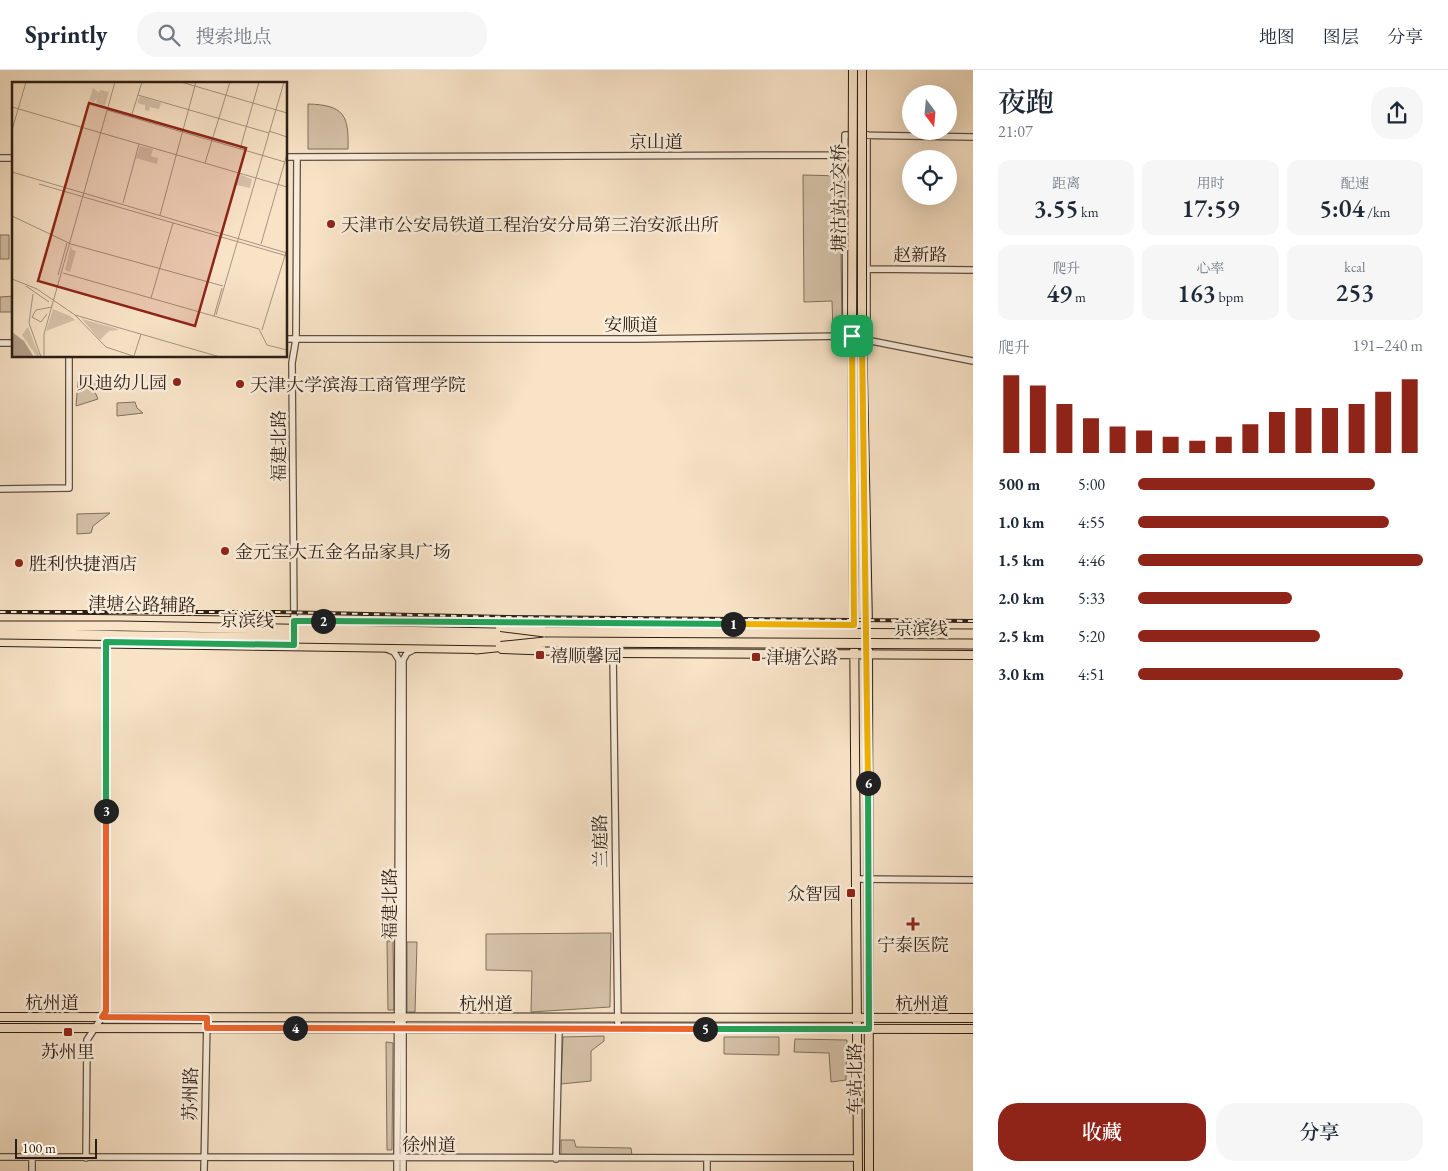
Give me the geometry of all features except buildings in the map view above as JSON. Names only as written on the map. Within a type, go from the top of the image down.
[{"type":"highway","points":[[472,623],[545,632]]},
{"type":"highway","name":"京滨线","points":[[0,626],[130,626],[496,637],[544,642],[973,644]]},
{"type":"highway","name":"京滨线","points":[[0,634],[496,637],[545,632],[973,634]]},
{"type":"highway","points":[[476,649],[544,642]]},
{"type":"main road","name":"塘沽站立交桥","points":[[852,327],[853,70]]},
{"type":"main road","name":"塘沽站立交桥","points":[[862,70],[862,326]]},
{"type":"main road","name":"车站北路","points":[[862,326],[865,339],[868,625],[869,1171]]},
{"type":"main road","name":"车站北路","points":[[852,327],[849,336],[857,879],[858,1171]]},
{"type":"main road","name":"津塘公路辅路","points":[[0,618],[472,623],[973,625]]},
{"type":"main road","points":[[0,642],[294,645],[613,653],[973,655]]},
{"type":"main road","name":"杭州道","points":[[0,1017],[973,1018]]},
{"type":"main road","name":"杭州道","points":[[0,1028],[973,1029]]},
{"type":"street","points":[[849,336],[845,135],[973,137]]},
{"type":"street","points":[[865,339],[867,135]]},
{"type":"street","name":"京山道","points":[[288,158],[845,155]]},
{"type":"street","name":"福建北路","points":[[294,645],[292,363],[296,339],[297,158]]},
{"type":"street","name":"赵新路","points":[[867,269],[973,270]]},
{"type":"street","name":"安顺道","points":[[288,339],[637,339],[849,336],[973,361]]},
{"type":"street","points":[[0,489],[69,488],[69,358]]},
{"type":"street","points":[[86,1158],[87,1040],[106,1011],[106,642]]},
{"type":"street","name":"福建北路","points":[[382,647],[394,652],[399,660],[401,1018]]},
{"type":"street","name":"福建北路","points":[[397,1171],[400,1159],[403,660],[406,653],[421,648]]},
{"type":"street","name":"兰庭路","points":[[613,653],[618,1029]]},
{"type":"street","points":[[857,879],[973,880]]},
{"type":"street","name":"苏州路","points":[[204,1171],[207,1018]]},
{"type":"street","points":[[556,1159],[559,1028]]},
{"type":"street","name":"徐州道","points":[[0,1157],[400,1159],[858,1158]]},
{"type":"street","points":[[32,1158],[32,1171]]},
{"type":"street","name":"福建北路","points":[[400,1159],[403,1171]]},
{"type":"street","points":[[707,1159],[707,1171]]},
{"type":"shaded area","points":[[308,104],[330,107],[342,114],[347,128],[348,149],[308,149]]},
{"type":"shaded area","points":[[803,175],[840,176],[842,331],[833,331],[832,301],[804,302]]},
{"type":"shaded area","points":[[0,235],[9,235],[9,259],[0,259]]},
{"type":"shaded area","points":[[12,296],[12,312],[0,312],[0,297]]},
{"type":"shaded area","points":[[105,378],[95,392],[98,399],[76,406],[78,381]]},
{"type":"shaded area","points":[[135,402],[137,408],[143,413],[117,416],[117,403]]},
{"type":"shaded area","points":[[110,513],[93,526],[91,533],[77,534],[77,514]]},
{"type":"shaded area","points":[[611,933],[610,1007],[531,1012],[532,971],[486,970],[486,934]]},
{"type":"shaded area","points":[[387,941],[393,941],[394,1010],[388,1010]]},
{"type":"shaded area","points":[[407,942],[417,942],[415,1012],[407,1012]]},
{"type":"shaded area","points":[[604,1036],[604,1041],[591,1051],[591,1081],[561,1084],[563,1037]]},
{"type":"shaded area","points":[[724,1037],[779,1037],[779,1055],[724,1054]]},
{"type":"shaded area","points":[[795,1039],[847,1040],[846,1080],[831,1082],[829,1053],[794,1052]]},
{"type":"shaded area","points":[[386,1042],[393,1043],[392,1150],[387,1150]]},
{"type":"shaded area","points":[[561,1140],[574,1140],[576,1147],[631,1148],[632,1156],[561,1155]]},
{"type":"railway","points":[[0,612],[275,612],[507,617],[973,621]]},
{"type":"place","name":"天津市公安局铁道工程治安分局第三治安派出所","points":[[331,224]]},
{"type":"place","name":"贝迪幼儿园","points":[[177,382]]},
{"type":"place","name":"天津大学滨海工商管理学院","points":[[240,384]]},
{"type":"place","name":"金元宝大五金名品家具广场","points":[[225,551]]},
{"type":"place","name":"胜利快捷酒店","points":[[19,563]]},
{"type":"place","name":"禧顺馨园","points":[[540,655]]},
{"type":"place","name":"津塘公路","points":[[756,657]]},
{"type":"place","name":"众智园","points":[[851,893]]},
{"type":"place","name":"宁泰医院","points":[[913,924]]},
{"type":"place","name":"苏州里","points":[[68,1032]]},
{"type":"route","points":[[852,336],[862,338],[868,625],[869,1029],[207,1028],[207,1018],[102,1017],[106,1011],[106,642],[294,645],[294,621],[854,625],[852,336]]}]
